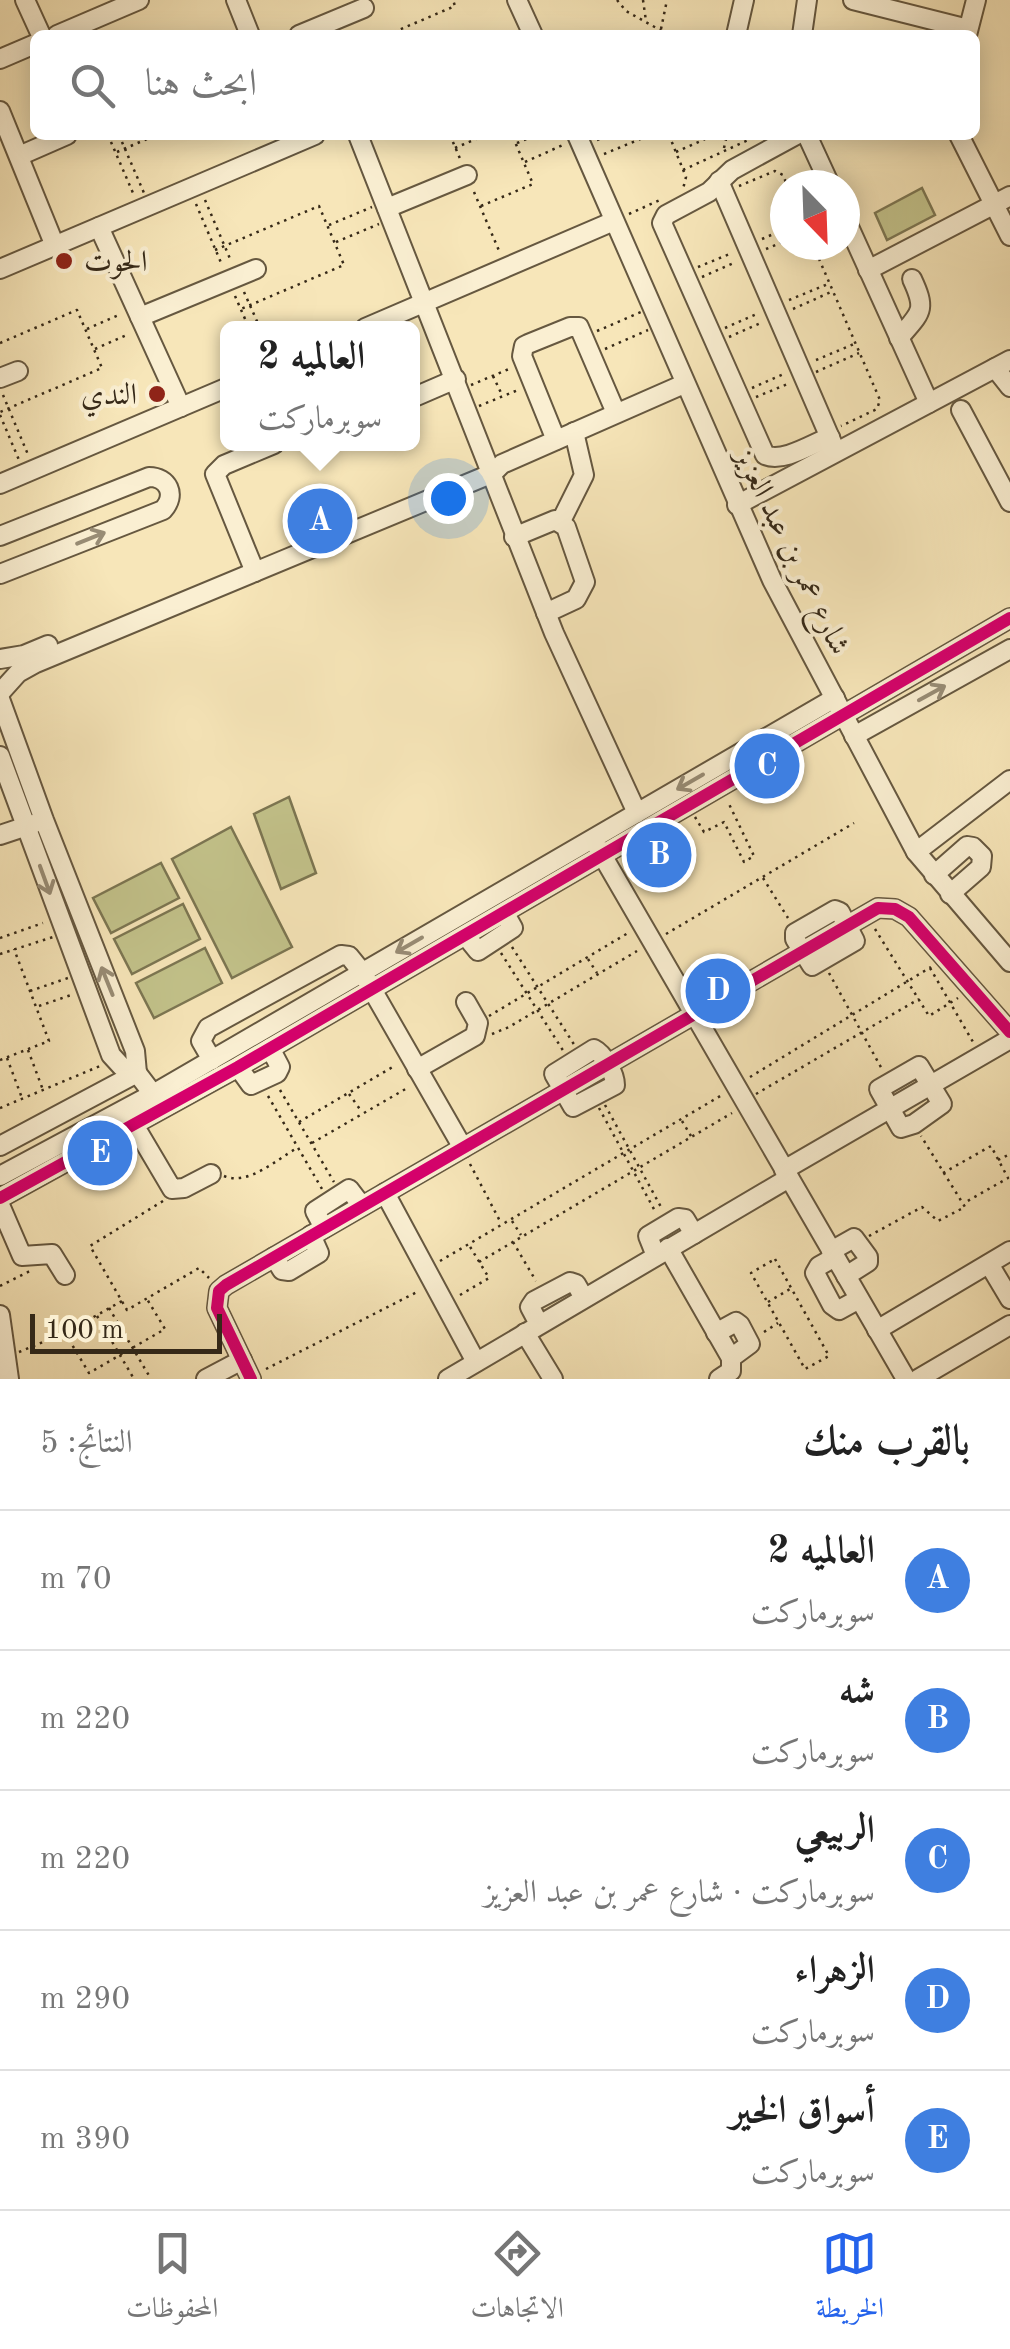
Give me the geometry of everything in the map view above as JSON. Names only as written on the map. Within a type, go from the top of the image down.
[{"type":"street","points":[[26,0],[39,30]]},
{"type":"street","points":[[69,30],[139,0]]},
{"type":"street","points":[[236,0],[248,30]]},
{"type":"street","points":[[517,0],[531,30]]},
{"type":"street","points":[[737,30],[744,0]]},
{"type":"street","points":[[803,30],[807,0]]},
{"type":"street","points":[[853,0],[960,30]]},
{"type":"street","points":[[968,30],[976,0]]},
{"type":"street","points":[[310,30],[364,8]]},
{"type":"street","points":[[0,60],[30,46]]},
{"type":"street","points":[[0,110],[56,246]]},
{"type":"street","points":[[19,156],[56,140]]},
{"type":"street","points":[[0,269],[145,208],[291,140]]},
{"type":"street","points":[[360,140],[468,411],[495,466],[514,537],[637,813]]},
{"type":"street","name":"شارع عمر بن عبد العزيز","points":[[580,140],[737,505],[854,736],[916,852],[1010,962]]},
{"type":"street","points":[[787,140],[732,170],[721,187],[666,215],[662,223],[764,455],[773,458],[831,441],[929,403],[1002,364],[1010,386]]},
{"type":"street","points":[[810,140],[823,170]]},
{"type":"street","points":[[962,140],[1002,200],[1010,236]]},
{"type":"street","points":[[388,209],[466,174]]},
{"type":"street","points":[[721,187],[831,441]]},
{"type":"street","points":[[868,270],[1002,200]]},
{"type":"street","points":[[382,321],[614,221]]},
{"type":"street","points":[[99,227],[181,407]]},
{"type":"street","points":[[860,252],[929,403]]},
{"type":"street","points":[[140,317],[256,269]]},
{"type":"street","points":[[899,338],[922,309],[912,279]]},
{"type":"street","points":[[561,521],[584,475],[533,383],[521,351],[528,344],[574,326],[584,336],[616,414]]},
{"type":"street","points":[[0,378],[18,371]]},
{"type":"street","points":[[0,659],[34,652],[252,567],[684,384]]},
{"type":"street","points":[[420,396],[458,385]]},
{"type":"street","points":[[0,484],[220,391]]},
{"type":"street","points":[[961,410],[1010,502]]},
{"type":"street","points":[[737,505],[831,441]]},
{"type":"street","points":[[252,567],[216,474],[224,465],[257,451]]},
{"type":"street","points":[[0,536],[148,476],[161,478],[169,488],[170,500],[163,510],[0,574]]},
{"type":"street","points":[[514,537],[552,520],[561,521]]},
{"type":"street","points":[[546,613],[576,599],[585,582],[561,521]]},
{"type":"street","points":[[137,1073],[135,1051],[0,696],[18,673],[36,663],[252,567]]},
{"type":"street","points":[[61,1266],[48,1253],[22,1256],[0,1201],[130,1118],[153,1094],[367,981],[465,935],[597,847],[637,813],[1010,618]]},
{"type":"street","points":[[854,736],[1010,649]]},
{"type":"street","points":[[0,1176],[238,1066],[367,981],[597,847],[721,787],[839,707]]},
{"type":"street","points":[[0,756],[114,1060],[137,1073],[153,1094]]},
{"type":"street","points":[[916,852],[1010,780]]},
{"type":"street","points":[[0,834],[44,820]]},
{"type":"street","points":[[934,876],[967,846],[974,847],[982,856],[983,864],[950,894]]},
{"type":"street","points":[[597,847],[906,1379]]},
{"type":"street","points":[[206,1379],[248,1372],[217,1308],[219,1291],[878,908],[895,908],[909,917],[1010,1036],[694,1234],[448,1379]]},
{"type":"street","points":[[835,910],[848,926],[854,944],[812,966],[795,939],[797,932],[835,910]]},
{"type":"street","points":[[465,935],[476,951],[500,939],[513,928],[504,912]]},
{"type":"street","points":[[212,1060],[201,1040],[208,1028],[342,955],[349,956],[462,1148]]},
{"type":"street","points":[[417,1068],[476,1029],[466,1002]]},
{"type":"street","points":[[238,1066],[251,1085],[266,1079],[280,1068],[270,1048]]},
{"type":"street","points":[[597,1049],[608,1065],[615,1085],[573,1107],[554,1074],[597,1049]]},
{"type":"street","points":[[916,1066],[922,1068],[932,1085],[940,1107],[901,1128],[879,1089],[916,1066]]},
{"type":"street","points":[[0,1146],[137,1073]]},
{"type":"street","points":[[130,1118],[172,1189],[178,1191],[210,1174]]},
{"type":"street","points":[[318,1232],[315,1211],[334,1197],[352,1189],[362,1206]]},
{"type":"street","points":[[385,1193],[476,1362]]},
{"type":"street","points":[[694,1234],[683,1218],[667,1224],[648,1239],[662,1252],[730,1358],[731,1370],[719,1379]]},
{"type":"street","points":[[846,1276],[868,1262],[854,1238],[816,1269],[816,1277],[835,1308],[844,1308],[859,1299]]},
{"type":"street","points":[[877,1330],[1010,1251]]},
{"type":"street","points":[[989,1264],[1010,1299]]},
{"type":"street","points":[[553,1379],[532,1329],[530,1307],[570,1282],[576,1284],[584,1298]]},
{"type":"street","points":[[0,1315],[9,1379]]},
{"type":"street","points":[[716,1332],[738,1323],[750,1341],[747,1349],[730,1358]]},
{"type":"street","points":[[930,1376],[1010,1325]]},
{"type":"path","points":[[399,30],[456,6],[453,0]]},
{"type":"path","points":[[617,0],[626,11],[660,30],[667,0]]},
{"type":"path","points":[[643,0],[646,22]]},
{"type":"path","points":[[110,140],[145,208]]},
{"type":"path","points":[[121,140],[145,208]]},
{"type":"path","points":[[115,152],[144,140]]},
{"type":"path","points":[[452,140],[506,268]]},
{"type":"path","points":[[455,148],[473,140]]},
{"type":"path","points":[[480,206],[533,184],[514,140]]},
{"type":"path","points":[[516,144],[525,140]]},
{"type":"path","points":[[524,162],[570,140]]},
{"type":"path","points":[[588,160],[638,140]]},
{"type":"path","points":[[672,140],[686,182],[679,191]]},
{"type":"path","points":[[676,152],[699,140]]},
{"type":"path","points":[[723,152],[725,140]]},
{"type":"path","points":[[683,170],[744,140]]},
{"type":"path","points":[[721,187],[770,172]]},
{"type":"path","points":[[194,186],[225,246],[246,321]]},
{"type":"path","points":[[194,186],[216,250],[257,321]]},
{"type":"path","points":[[614,221],[662,198]]},
{"type":"path","points":[[216,250],[318,206],[344,265],[241,309]]},
{"type":"path","points":[[327,226],[388,209]]},
{"type":"path","points":[[334,243],[388,209]]},
{"type":"path","points":[[687,283],[770,248]]},
{"type":"path","points":[[819,260],[880,400],[873,412],[831,441]]},
{"type":"path","points":[[584,336],[651,308]]},
{"type":"path","points":[[0,343],[77,310],[102,368],[0,414],[30,472]]},
{"type":"path","points":[[85,330],[140,317]]},
{"type":"path","points":[[94,349],[140,317]]},
{"type":"path","points":[[592,354],[659,326]]},
{"type":"path","points":[[458,385],[494,376],[524,362]]},
{"type":"path","points":[[494,376],[502,396]]},
{"type":"path","points":[[468,411],[533,383]]},
{"type":"path","points":[[0,389],[30,472]]},
{"type":"path","points":[[688,806],[704,832],[724,822],[744,862],[754,856],[721,787]]},
{"type":"path","points":[[476,1029],[498,1032],[854,823]]},
{"type":"path","points":[[762,877],[797,932]]},
{"type":"path","points":[[866,914],[928,1016],[971,988]]},
{"type":"path","points":[[476,1029],[642,924]]},
{"type":"path","points":[[0,938],[61,926]]},
{"type":"path","points":[[0,954],[61,926]]},
{"type":"path","points":[[500,939],[538,987],[575,1059]]},
{"type":"path","points":[[500,939],[527,994],[575,1059]]},
{"type":"path","points":[[0,1060],[49,1040],[14,950]]},
{"type":"path","points":[[587,958],[598,975]]},
{"type":"path","points":[[823,962],[889,1081]]},
{"type":"path","points":[[479,1262],[692,1137],[741,1094],[930,968],[981,1056]]},
{"type":"path","points":[[30,990],[82,982]]},
{"type":"path","points":[[36,1007],[82,982]]},
{"type":"path","points":[[248,1372],[430,1276],[468,1244],[681,1119],[741,1094],[918,999]]},
{"type":"path","points":[[27,1049],[44,1092]]},
{"type":"path","points":[[6,1057],[23,1099]]},
{"type":"path","points":[[0,1108],[114,1060]]},
{"type":"path","points":[[298,1122],[348,1093],[417,1068]]},
{"type":"path","points":[[311,1144],[362,1114],[417,1068]]},
{"type":"path","points":[[266,1079],[311,1144],[334,1197]]},
{"type":"path","points":[[266,1079],[298,1148],[334,1197]]},
{"type":"path","points":[[348,1093],[362,1114]]},
{"type":"path","points":[[596,1097],[629,1149],[667,1224]]},
{"type":"path","points":[[596,1097],[623,1153],[667,1224]]},
{"type":"path","points":[[681,1119],[692,1137]]},
{"type":"path","points":[[859,1242],[922,1207],[938,1221],[965,1207],[914,1124]]},
{"type":"path","points":[[944,1172],[991,1146],[1008,1178],[963,1204]]},
{"type":"path","points":[[210,1174],[240,1180],[298,1148]]},
{"type":"path","points":[[462,1148],[502,1224]]},
{"type":"path","points":[[998,1160],[1010,1154]]},
{"type":"path","points":[[172,1189],[168,1198],[90,1246],[127,1310],[199,1268],[219,1291]]},
{"type":"path","points":[[512,1219],[522,1236]]},
{"type":"path","points":[[512,1242],[544,1295]]},
{"type":"path","points":[[445,1304],[489,1278],[468,1244]]},
{"type":"path","points":[[774,1259],[791,1288],[829,1356],[805,1369],[751,1272],[774,1259]]},
{"type":"path","points":[[0,1286],[61,1266]]},
{"type":"path","points":[[768,1302],[791,1288]]},
{"type":"path","points":[[66,1334],[89,1373],[165,1329],[147,1298]]},
{"type":"path","points":[[8,1356],[66,1334],[122,1301]]},
{"type":"path","points":[[110,1308],[151,1379]]},
{"type":"path","points":[[97,1316],[134,1379]]},
{"type":"path","points":[[750,1341],[779,1322]]},
{"type":"path","points":[[110,1336],[122,1330]]},
{"type":"green space","points":[[922,188],[935,215],[887,240],[875,213]]},
{"type":"green space","points":[[289,797],[316,873],[281,889],[254,814]]},
{"type":"green space","points":[[231,827],[292,947],[232,978],[172,859]]},
{"type":"green space","points":[[161,863],[179,898],[111,933],[93,898]]},
{"type":"green space","points":[[183,904],[200,939],[132,974],[114,939]]},
{"type":"green space","points":[[205,948],[222,983],[154,1018],[136,983]]},
{"type":"cycle path","points":[[0,1198],[238,1067],[1010,618]]},
{"type":"cycle path","points":[[251,1379],[217,1308],[219,1291],[226,1285],[878,908],[895,909],[909,917],[1010,1032]]},
{"type":"place","name":"الحوت","points":[[64,261]]},
{"type":"place","name":"الندي","points":[[157,394]]},
{"type":"place","name":"العالميه 2","points":[[320,521]]},
{"type":"place","name":"الربيعي","points":[[767,766]]},
{"type":"place","name":"شه","points":[[659,855]]},
{"type":"place","name":"الزهراء","points":[[718,991]]},
{"type":"place","name":"أسواق الخير","points":[[100,1153]]}]
